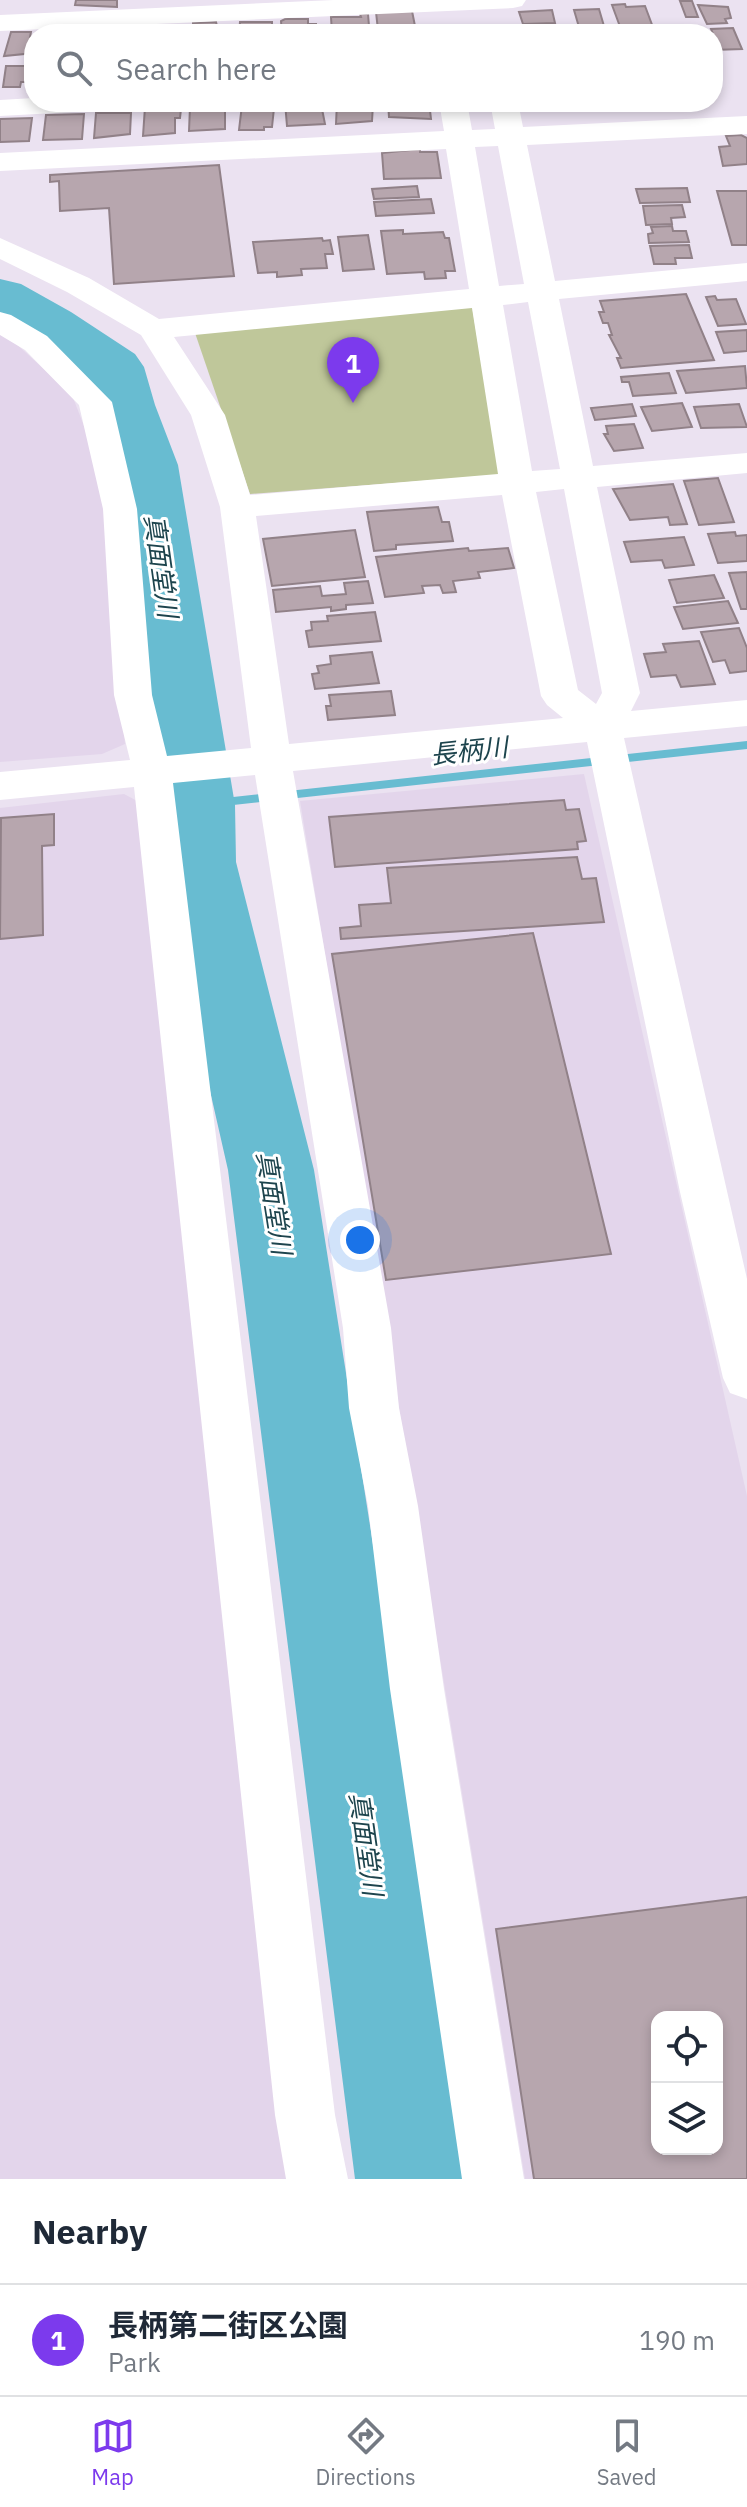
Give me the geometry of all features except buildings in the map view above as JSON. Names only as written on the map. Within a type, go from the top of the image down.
[{"type":"street","points":[[0,23],[436,1],[488,8],[513,0]]},
{"type":"street","points":[[436,1],[440,24]]},
{"type":"street","points":[[0,108],[24,107]]},
{"type":"street","points":[[455,112],[517,484],[560,696],[603,728]]},
{"type":"street","points":[[505,112],[621,693],[603,728],[703,1192],[747,1378]]},
{"type":"street","points":[[0,162],[747,125]]},
{"type":"street","points":[[0,247],[78,285],[153,329],[208,415],[237,507],[263,762],[367,1328],[374,1408],[393,1506],[417,1689],[493,2179]]},
{"type":"street","points":[[153,329],[747,272]]},
{"type":"street","points":[[0,322],[36,343],[95,402],[120,509],[133,695],[158,772],[305,2115],[317,2179]]},
{"type":"street","points":[[237,507],[747,463]]},
{"type":"street","points":[[0,786],[747,713]]},
{"type":"shaded area","points":[[0,329],[72,395],[101,470],[125,744],[102,754],[0,762]]},
{"type":"shaded area","points":[[584,774],[747,1496],[747,2179],[525,2179],[300,801]]},
{"type":"shaded area","points":[[124,794],[139,802],[288,2179],[0,2179],[0,808]]},
{"type":"green space","points":[[472,306],[500,475],[250,494],[194,330]]},
{"type":"waterway","name":"真面堂川","points":[[0,297],[50,325],[113,367],[123,405],[146,465],[197,805],[197,862],[271,1170],[414,2179]]},
{"type":"waterway","name":"長柄川","points":[[197,805],[747,745]]},
{"type":"place","name":"長柄第二街区公園","points":[[353,403]]}]
